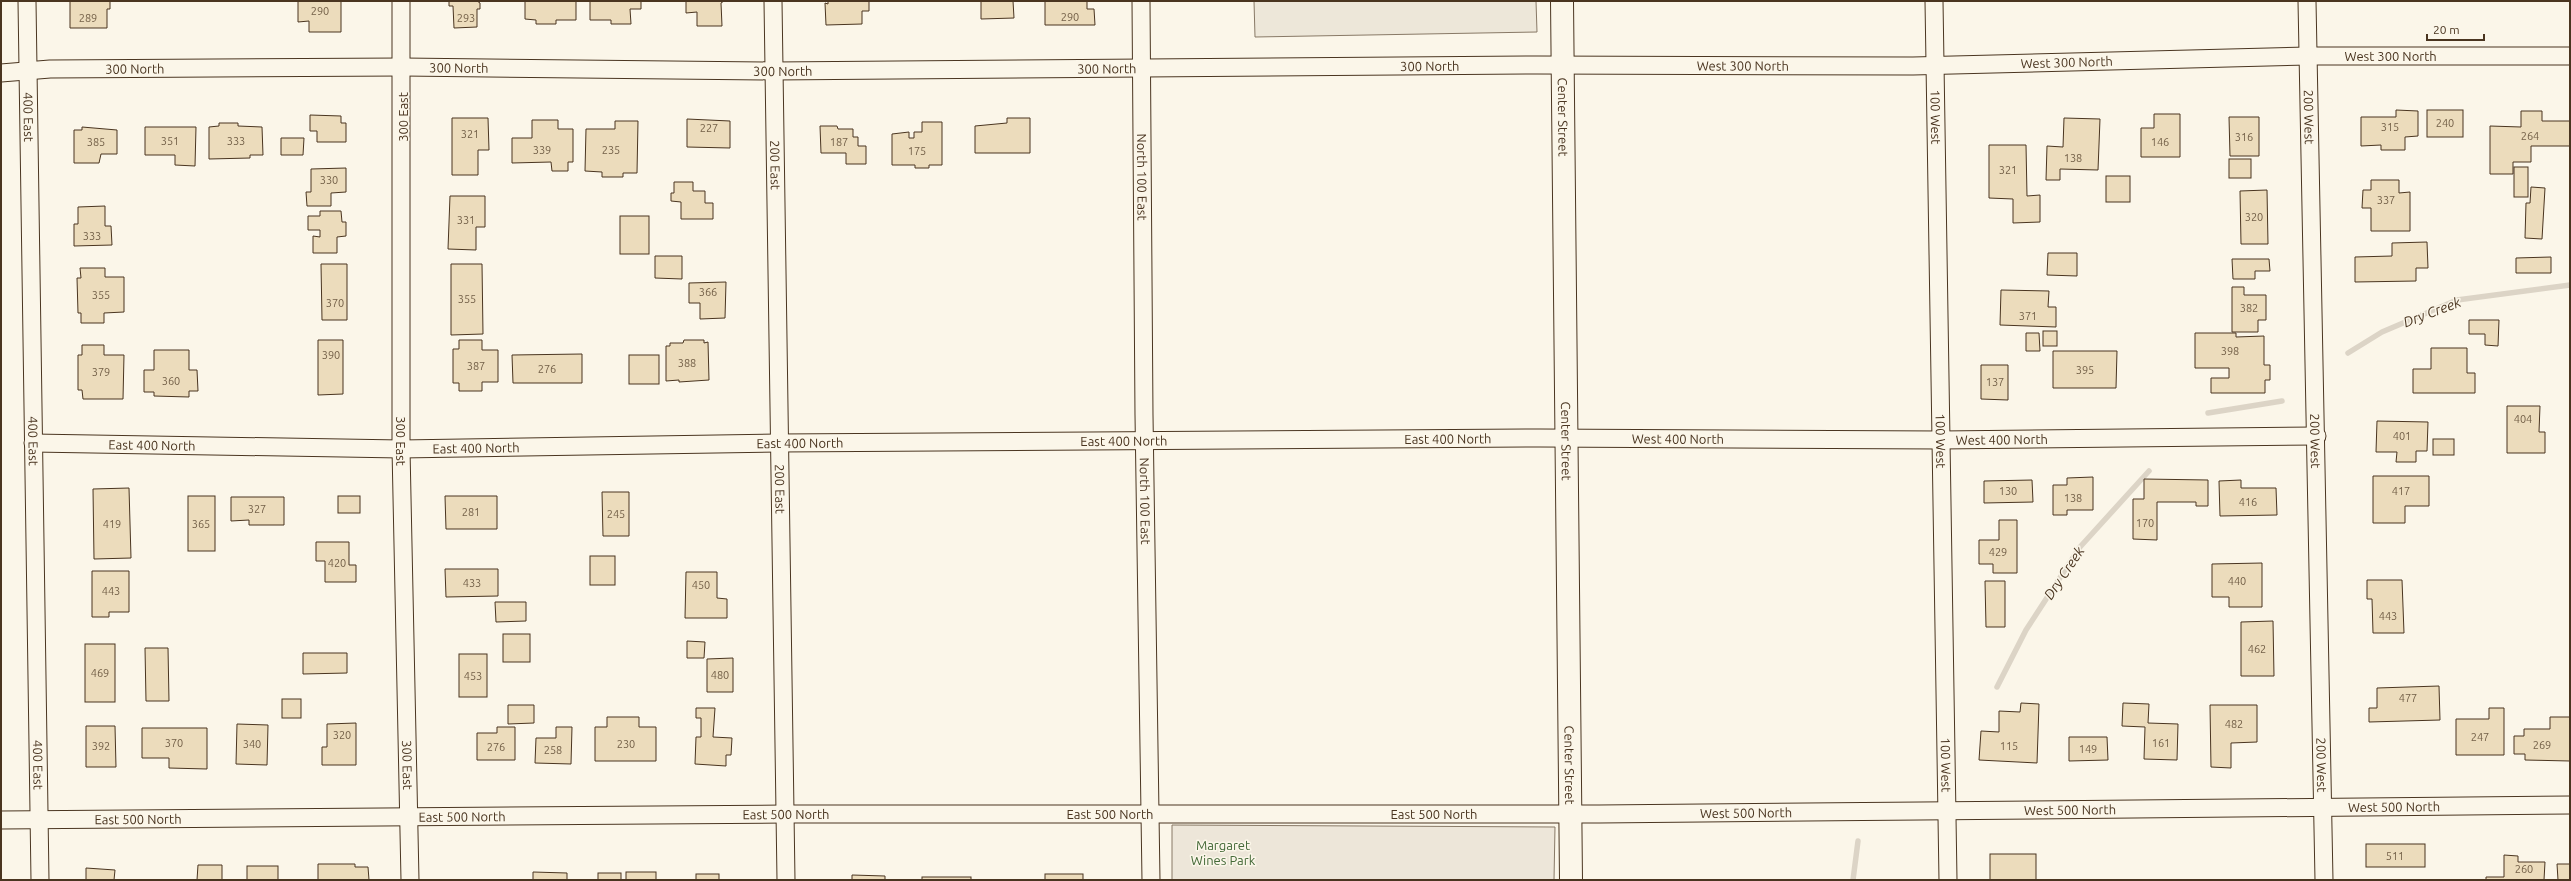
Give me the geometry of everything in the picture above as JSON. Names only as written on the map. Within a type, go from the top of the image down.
[{"type":"street","name":"400 East","points":[[27,1],[40,880]]},
{"type":"street","name":"300 East","points":[[401,1],[403,67],[401,449],[410,880]]},
{"type":"street","name":"200 East","points":[[773,1],[786,880]]},
{"type":"street","name":"North 100 East","points":[[1141,1],[1144,442],[1151,880]]},
{"type":"street","name":"Center Street","points":[[1562,1],[1564,66],[1571,880]]},
{"type":"street","name":"100 West","points":[[1934,1],[1948,880]]},
{"type":"street","name":"200 West","points":[[2307,1],[2317,436],[2324,880]]},
{"type":"street","name":"West 300 North","points":[[1564,66],[1935,66],[2308,56],[2570,56]]},
{"type":"street","name":"300 North","points":[[1,73],[58,69],[403,67],[774,71],[1142,70],[1564,66]]},
{"type":"street","name":"West 400 North","points":[[1566,438],[1941,440],[2317,436]]},
{"type":"street","name":"East 400 North","points":[[33,443],[401,449],[779,444],[1566,438]]},
{"type":"street","name":"West 500 North","points":[[1570,814],[2570,805]]},
{"type":"street","name":"East 500 North","points":[[1,820],[785,814],[1570,814]]},
{"type":"green space","name":"Margaret Wines Park","points":[[1172,825],[1555,827],[1554,880],[1172,880]]},
{"type":"shaded area","points":[[1254,1],[1536,1],[1537,32],[1255,37]]},
{"type":"building","points":[[70,1],[110,1],[110,9],[107,9],[107,28],[70,28]]},
{"type":"building","points":[[298,1],[341,1],[341,32],[309,32],[309,21],[298,22]]},
{"type":"building","points":[[449,1],[477,1],[480,3],[480,9],[477,9],[477,27],[454,28],[453,6],[449,6]]},
{"type":"building","points":[[525,1],[576,1],[576,20],[556,20],[556,24],[536,24],[536,20],[525,19]]},
{"type":"building","points":[[590,1],[641,1],[641,9],[630,9],[631,24],[611,24],[611,20],[590,20]]},
{"type":"building","points":[[686,1],[724,1],[721,3],[722,26],[697,26],[697,12],[686,13]]},
{"type":"building","points":[[828,1],[869,1],[869,11],[862,11],[862,24],[826,25],[825,3],[828,4]]},
{"type":"building","points":[[981,1],[1013,1],[1014,18],[981,19]]},
{"type":"building","points":[[1045,1],[1087,1],[1087,9],[1094,9],[1095,25],[1045,25]]},
{"type":"building","points":[[2396,110],[2418,111],[2418,136],[2405,137],[2405,150],[2381,150],[2381,145],[2361,146],[2361,117],[2396,117]]},
{"type":"building","points":[[2427,110],[2463,110],[2463,137],[2427,137]]},
{"type":"building","points":[[2521,111],[2542,111],[2542,121],[2570,121],[2570,146],[2531,146],[2531,162],[2513,162],[2513,174],[2490,174],[2490,126],[2521,127]]},
{"type":"building","points":[[2154,114],[2180,114],[2180,157],[2141,157],[2141,128],[2154,128]]},
{"type":"building","points":[[310,115],[341,116],[341,123],[346,123],[346,142],[317,142],[317,131],[310,131]]},
{"type":"building","points":[[2229,117],[2259,117],[2259,156],[2230,156]]},
{"type":"building","points":[[452,118],[488,118],[489,150],[478,150],[478,175],[452,175]]},
{"type":"building","points":[[1007,118],[1030,118],[1030,153],[975,153],[975,126],[1007,123]]},
{"type":"building","points":[[2064,118],[2100,119],[2098,170],[2060,169],[2060,180],[2046,180],[2047,146],[2063,147]]},
{"type":"building","points":[[687,119],[730,121],[730,148],[687,147]]},
{"type":"building","points":[[532,120],[558,120],[558,129],[573,129],[573,162],[568,162],[568,171],[552,171],[551,162],[512,163],[512,138],[532,138]]},
{"type":"building","points":[[615,121],[638,121],[637,173],[623,173],[623,177],[602,177],[602,172],[585,171],[586,129],[615,129]]},
{"type":"building","points":[[922,122],[942,122],[942,165],[929,165],[929,168],[915,168],[915,165],[892,165],[892,134],[909,132],[909,138],[914,138],[914,132],[922,132]]},
{"type":"building","points":[[219,123],[238,123],[238,126],[262,127],[263,155],[250,155],[250,158],[209,159],[209,127],[219,126]]},
{"type":"building","points":[[820,126],[837,126],[838,129],[853,129],[853,137],[858,137],[858,146],[866,146],[866,164],[846,164],[846,153],[821,153]]},
{"type":"building","points":[[82,127],[117,130],[117,154],[101,154],[99,163],[74,163],[74,130],[82,130]]},
{"type":"building","points":[[145,127],[196,127],[195,166],[175,165],[175,155],[145,155]]},
{"type":"building","points":[[281,138],[304,138],[303,155],[281,155]]},
{"type":"building","points":[[1989,145],[2026,145],[2027,196],[2040,195],[2040,222],[2013,223],[2013,199],[1989,198]]},
{"type":"building","points":[[2229,159],[2251,159],[2251,178],[2229,178]]},
{"type":"building","points":[[2514,167],[2528,167],[2528,197],[2514,197]]},
{"type":"building","points":[[346,168],[346,192],[331,193],[331,206],[307,206],[306,192],[311,192],[311,169]]},
{"type":"building","points":[[2106,176],[2130,176],[2130,202],[2106,202]]},
{"type":"building","points":[[2371,180],[2399,180],[2399,193],[2410,192],[2410,231],[2371,231],[2371,208],[2362,208],[2363,190],[2371,190]]},
{"type":"building","points":[[674,182],[693,182],[693,191],[705,191],[705,203],[713,203],[713,219],[681,219],[681,202],[671,201],[671,193],[674,193]]},
{"type":"building","points":[[2531,187],[2545,188],[2542,239],[2525,238],[2526,203],[2530,203]]},
{"type":"building","points":[[2267,190],[2268,244],[2241,244],[2240,191]]},
{"type":"building","points":[[450,196],[485,196],[485,227],[476,227],[476,250],[448,249]]},
{"type":"building","points":[[105,206],[105,226],[111,226],[112,245],[74,246],[74,224],[78,224],[78,207]]},
{"type":"building","points":[[320,211],[341,211],[342,222],[346,222],[346,236],[337,237],[337,253],[313,253],[313,236],[320,237],[320,230],[308,230],[308,216],[320,216]]},
{"type":"building","points":[[620,216],[649,216],[649,254],[620,254]]},
{"type":"building","points":[[2427,242],[2428,268],[2416,268],[2416,281],[2355,282],[2355,257],[2392,256],[2392,243]]},
{"type":"building","points":[[2048,253],[2077,253],[2077,276],[2047,275]]},
{"type":"building","points":[[655,256],[682,256],[682,279],[655,278]]},
{"type":"building","points":[[2551,257],[2551,273],[2516,273],[2516,258]]},
{"type":"building","points":[[2232,259],[2269,259],[2270,271],[2255,271],[2255,279],[2233,279]]},
{"type":"building","points":[[321,264],[347,264],[347,320],[322,320]]},
{"type":"building","points":[[451,264],[482,264],[483,334],[451,335]]},
{"type":"building","points":[[80,268],[105,268],[105,277],[124,277],[124,312],[104,313],[104,323],[81,323],[81,313],[78,313],[77,278],[81,278]]},
{"type":"building","points":[[726,282],[725,318],[700,319],[700,303],[689,303],[689,283]]},
{"type":"building","points":[[2232,287],[2244,287],[2244,295],[2266,295],[2266,320],[2258,320],[2258,332],[2232,332]]},
{"type":"building","points":[[2001,290],[2049,291],[2048,307],[2056,307],[2056,327],[2000,325]]},
{"type":"building","points":[[2469,320],[2499,320],[2498,346],[2485,345],[2485,334],[2469,334]]},
{"type":"building","points":[[2043,331],[2057,331],[2057,346],[2043,346]]},
{"type":"building","points":[[2026,333],[2039,333],[2040,351],[2026,351]]},
{"type":"building","points":[[2195,333],[2236,333],[2236,337],[2264,336],[2264,365],[2270,365],[2270,380],[2265,380],[2265,393],[2211,393],[2211,378],[2229,378],[2229,368],[2195,368]]},
{"type":"building","points":[[318,340],[343,340],[343,394],[318,395]]},
{"type":"building","points":[[459,340],[482,340],[482,350],[498,350],[498,382],[482,382],[482,391],[459,391],[459,383],[453,383],[453,349],[459,349]]},
{"type":"building","points":[[684,340],[704,340],[704,343],[708,342],[709,380],[679,382],[679,380],[666,381],[666,346],[670,346],[670,343],[683,343]]},
{"type":"building","points":[[82,345],[104,345],[104,355],[124,355],[123,399],[83,399],[82,390],[78,390],[78,355],[82,355]]},
{"type":"building","points":[[2431,348],[2467,348],[2467,373],[2475,373],[2475,393],[2413,393],[2413,369],[2431,369]]},
{"type":"building","points":[[154,350],[189,350],[189,370],[197,370],[198,391],[189,391],[189,397],[154,396],[154,392],[144,392],[144,370],[154,370]]},
{"type":"building","points":[[2053,351],[2117,351],[2116,388],[2053,388]]},
{"type":"building","points":[[582,354],[582,383],[513,383],[512,355]]},
{"type":"building","points":[[629,355],[659,355],[659,384],[629,384]]},
{"type":"building","points":[[1981,365],[2008,365],[2008,400],[1981,399]]},
{"type":"building","points":[[2507,406],[2540,406],[2539,432],[2545,432],[2545,453],[2507,453]]},
{"type":"building","points":[[2377,421],[2428,422],[2427,451],[2416,451],[2416,462],[2396,462],[2397,452],[2376,452]]},
{"type":"building","points":[[2433,439],[2454,439],[2454,455],[2433,455]]},
{"type":"building","points":[[2373,476],[2429,476],[2429,506],[2405,506],[2405,523],[2373,523]]},
{"type":"building","points":[[2093,477],[2093,510],[2067,510],[2067,515],[2053,515],[2053,485],[2067,485],[2067,478]]},
{"type":"building","points":[[2144,479],[2208,480],[2208,506],[2196,506],[2196,502],[2157,502],[2157,540],[2133,539],[2133,499],[2144,499]]},
{"type":"building","points":[[2032,480],[2033,502],[1984,503],[1984,481]]},
{"type":"building","points":[[2241,480],[2241,488],[2276,488],[2277,515],[2220,516],[2219,481]]},
{"type":"building","points":[[129,488],[131,558],[94,559],[93,489]]},
{"type":"building","points":[[602,492],[629,492],[629,536],[603,536]]},
{"type":"building","points":[[188,496],[215,496],[215,551],[188,551]]},
{"type":"building","points":[[338,496],[360,496],[360,513],[338,513]]},
{"type":"building","points":[[445,496],[497,496],[497,529],[446,529]]},
{"type":"building","points":[[231,497],[284,497],[284,525],[249,525],[249,520],[231,521]]},
{"type":"building","points":[[1999,520],[2017,520],[2017,573],[1993,573],[1993,564],[1979,564],[1979,540],[1999,540]]},
{"type":"building","points":[[316,542],[349,542],[349,565],[356,565],[356,582],[325,582],[325,561],[316,561]]},
{"type":"building","points":[[590,556],[615,556],[615,585],[590,585]]},
{"type":"building","points":[[2262,563],[2262,607],[2229,607],[2229,597],[2212,597],[2212,564]]},
{"type":"building","points":[[445,569],[498,569],[498,596],[446,597]]},
{"type":"building","points":[[92,571],[129,571],[129,612],[109,612],[109,617],[92,617]]},
{"type":"building","points":[[686,572],[717,572],[717,598],[727,599],[727,618],[685,618]]},
{"type":"building","points":[[2367,580],[2402,580],[2404,633],[2373,633],[2372,599],[2367,599]]},
{"type":"building","points":[[1985,581],[2005,581],[2005,627],[1986,627]]},
{"type":"building","points":[[495,602],[526,602],[526,621],[496,622]]},
{"type":"building","points":[[2273,621],[2274,676],[2241,676],[2241,622]]},
{"type":"building","points":[[503,634],[530,634],[530,662],[503,662]]},
{"type":"building","points":[[687,641],[705,642],[704,658],[687,658]]},
{"type":"building","points":[[85,644],[115,644],[115,702],[85,702]]},
{"type":"building","points":[[145,648],[168,648],[169,701],[146,701]]},
{"type":"building","points":[[303,653],[347,653],[347,673],[303,674]]},
{"type":"building","points":[[459,654],[487,654],[487,697],[459,697]]},
{"type":"building","points":[[733,658],[733,692],[707,692],[707,659]]},
{"type":"building","points":[[2439,686],[2440,720],[2369,722],[2369,708],[2377,708],[2377,688]]},
{"type":"building","points":[[282,699],[301,699],[301,718],[282,718]]},
{"type":"building","points":[[2021,703],[2039,704],[2037,763],[1979,760],[1981,731],[1999,732],[1999,711],[2020,712]]},
{"type":"building","points":[[2123,703],[2149,704],[2148,723],[2178,724],[2177,760],[2144,759],[2145,727],[2122,726]]},
{"type":"building","points":[[508,705],[534,705],[534,723],[508,724]]},
{"type":"building","points":[[2210,705],[2257,705],[2257,742],[2231,743],[2231,768],[2211,767]]},
{"type":"building","points":[[696,708],[715,708],[713,737],[732,738],[731,755],[726,755],[726,766],[695,764],[696,737],[701,737],[701,718],[696,718]]},
{"type":"building","points":[[2489,708],[2504,708],[2504,755],[2456,755],[2456,719],[2489,719]]},
{"type":"building","points":[[607,717],[639,717],[639,727],[656,727],[656,761],[595,761],[595,727],[607,727]]},
{"type":"building","points":[[2550,717],[2570,717],[2570,761],[2525,760],[2525,754],[2514,754],[2514,736],[2524,736],[2524,729],[2550,729]]},
{"type":"building","points":[[356,723],[356,765],[322,765],[322,747],[327,747],[327,724]]},
{"type":"building","points":[[237,724],[268,725],[267,765],[236,764]]},
{"type":"building","points":[[86,726],[115,726],[116,767],[86,767]]},
{"type":"building","points":[[497,727],[515,727],[515,760],[477,760],[477,733],[497,733]]},
{"type":"building","points":[[556,727],[572,727],[571,764],[535,763],[536,738],[556,738]]},
{"type":"building","points":[[142,728],[207,728],[207,769],[169,768],[169,758],[142,758]]},
{"type":"building","points":[[2069,737],[2107,737],[2108,760],[2069,761]]},
{"type":"building","points":[[2366,844],[2425,844],[2425,867],[2366,867]]},
{"type":"building","points":[[1990,854],[2036,854],[2036,880],[1990,880]]},
{"type":"building","points":[[2504,855],[2518,856],[2518,862],[2545,862],[2544,880],[2486,880],[2486,877],[2504,877]]},
{"type":"building","points":[[318,864],[355,864],[355,867],[368,867],[369,880],[318,880]]},
{"type":"building","points":[[2557,864],[2570,864],[2570,880],[2558,880]]},
{"type":"building","points":[[198,865],[222,865],[222,880],[197,880]]},
{"type":"building","points":[[247,866],[278,866],[278,880],[247,880]]},
{"type":"building","points":[[86,868],[115,870],[114,880],[86,880]]},
{"type":"building","points":[[533,872],[567,873],[567,880],[533,880]]},
{"type":"building","points":[[626,872],[656,872],[656,880],[626,880]]},
{"type":"building","points":[[598,873],[621,873],[621,880],[598,880]]},
{"type":"building","points":[[696,874],[719,874],[719,880],[696,880]]},
{"type":"building","points":[[1045,874],[1083,874],[1083,880],[1045,880]]},
{"type":"building","points":[[852,875],[885,876],[885,880],[852,880]]},
{"type":"building","points":[[922,877],[971,877],[971,880],[922,880]]},
{"type":"waterway","name":"Dry Creek","points":[[2348,353],[2382,332],[2457,300],[2570,285]]},
{"type":"waterway","name":"Dry Creek","points":[[2208,413],[2282,401]]},
{"type":"waterway","name":"Dry Creek","points":[[1997,687],[2026,630],[2080,547],[2149,471]]},
{"type":"waterway","name":"Dry Creek","points":[[1853,880],[1858,841]]}]
